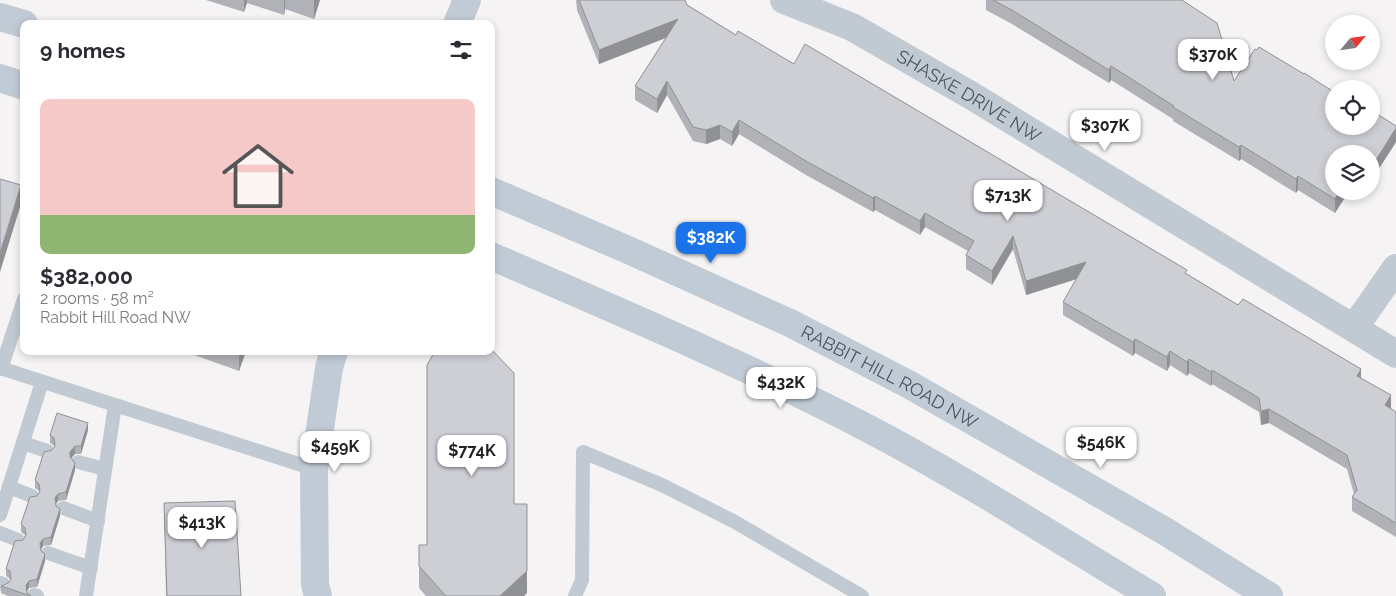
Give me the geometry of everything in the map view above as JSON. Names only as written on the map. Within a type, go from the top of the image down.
[{"type":"main road","points":[[458,20],[466,0]]},
{"type":"main road","points":[[0,17],[20,23]]},
{"type":"main road","points":[[0,78],[20,85]]},
{"type":"main road","name":"RABBIT HILL ROAD NW","points":[[495,193],[626,248],[781,319],[908,384],[1163,530],[1269,596]]},
{"type":"main road","points":[[495,258],[762,376],[870,430],[963,482],[1152,596]]},
{"type":"main road","points":[[318,596],[315,584],[314,469],[329,368],[333,355]]},
{"type":"street","name":"SHASKE DRIVE NW","points":[[784,0],[852,26],[972,96],[1396,354]]},
{"type":"street","points":[[1354,328],[1396,268]]},
{"type":"lane","points":[[20,311],[0,369],[314,469]]},
{"type":"lane","points":[[0,515],[42,382]]},
{"type":"lane","points":[[86,596],[115,405]]},
{"type":"lane","points":[[23,443],[47,451]]},
{"type":"lane","points":[[575,596],[582,580],[583,452],[662,485],[735,522],[862,596]]},
{"type":"lane","points":[[78,462],[106,470]]},
{"type":"lane","points":[[9,487],[32,496]]},
{"type":"lane","points":[[63,508],[98,521]]},
{"type":"lane","points":[[0,533],[18,540]]},
{"type":"lane","points":[[48,553],[91,568]]},
{"type":"building","points":[[579,0],[685,0],[687,5],[736,35],[738,31],[794,64],[805,44],[1187,270],[1185,273],[1238,305],[1243,299],[1361,369],[1357,376],[1391,395],[1385,405],[1396,412],[1396,523],[1352,497],[1357,490],[1347,455],[1269,409],[1261,411],[1259,398],[1212,370],[1211,372],[1189,359],[1187,362],[1170,351],[1167,357],[1135,339],[1133,342],[1063,302],[1086,262],[1026,281],[1013,236],[992,271],[966,255],[974,241],[925,213],[920,221],[875,196],[873,198],[806,161],[739,120],[732,132],[720,125],[706,130],[693,127],[667,81],[657,99],[635,86],[678,19],[599,50]]},
{"type":"building","points":[[993,0],[1182,0],[1217,23],[1234,81],[1255,49],[1257,50],[1259,47],[1325,86],[1325,135],[1380,135],[1380,116],[1396,126],[1396,128],[1380,154],[1380,145],[1325,145],[1325,193],[1298,176],[1296,179],[1241,145],[1239,147],[1111,66],[1109,70]]},
{"type":"building","points":[[0,179],[20,185],[20,188],[0,253]]},
{"type":"building","points":[[495,353],[514,373],[514,504],[527,504],[527,571],[500,596],[446,596],[419,566],[419,545],[427,545],[427,365],[433,355],[495,355]]},
{"type":"building","points":[[57,413],[88,423],[81,446],[75,446],[70,452],[70,457],[75,463],[66,492],[58,494],[55,498],[56,506],[60,509],[51,537],[43,539],[40,543],[41,551],[45,554],[37,579],[29,581],[26,585],[27,593],[31,596],[1,586],[8,583],[11,579],[10,571],[6,569],[15,541],[23,540],[26,535],[25,528],[21,524],[30,497],[37,496],[40,491],[39,484],[35,480],[44,452],[52,450],[55,446],[54,438],[50,435]]},
{"type":"building","points":[[235,501],[241,596],[167,596],[164,503]]}]
